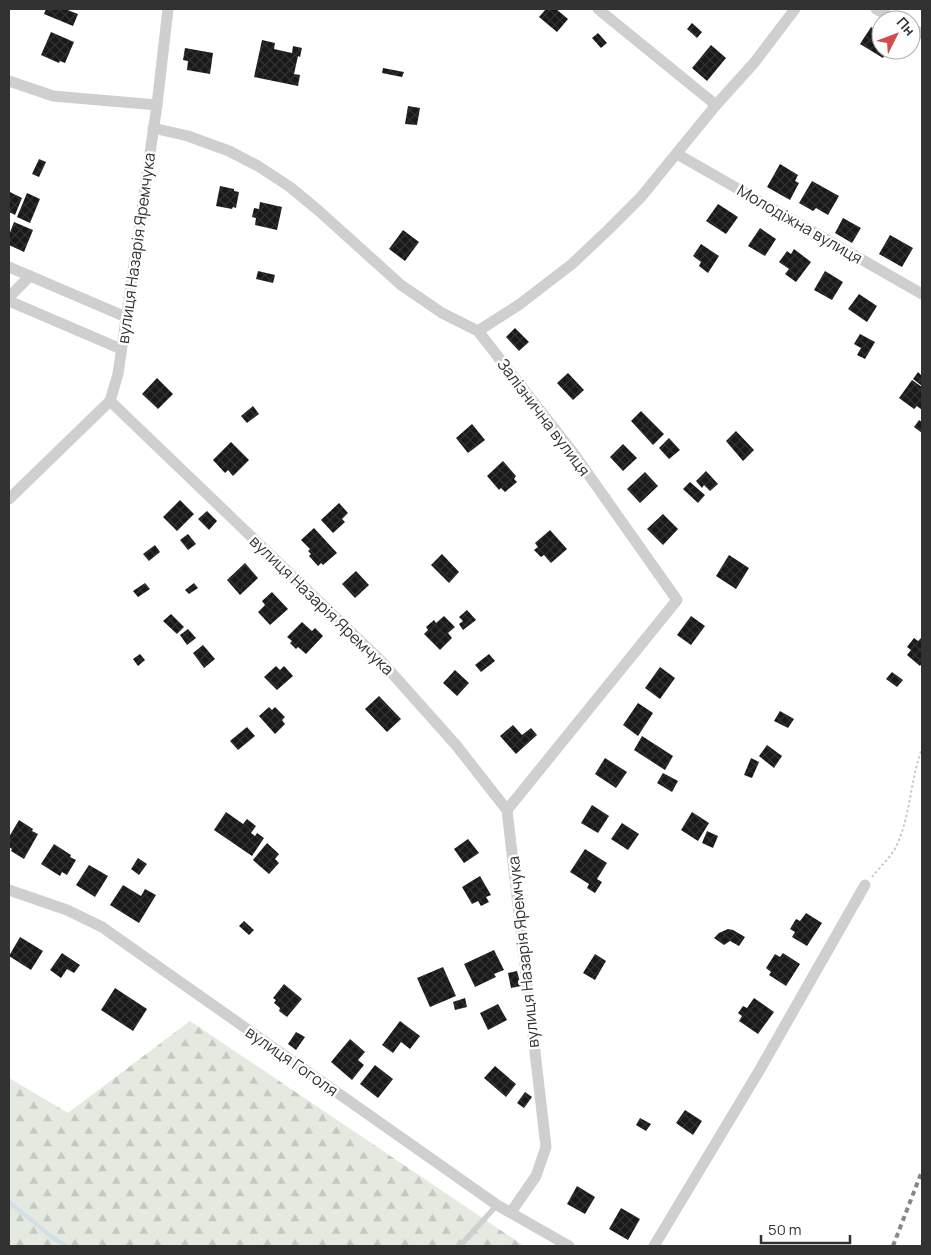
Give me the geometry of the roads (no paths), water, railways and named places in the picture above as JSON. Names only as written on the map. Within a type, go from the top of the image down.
[{"type":"street","name":"вулиця Назарія Яремчука","points":[[168,9],[157,105],[118,374],[110,401],[381,661],[456,745],[507,810],[546,1147],[536,1176],[511,1212]]},
{"type":"street","points":[[598,9],[716,105]]},
{"type":"street","points":[[478,331],[520,304],[572,264],[609,230],[635,203],[716,105],[754,63],[795,9]]},
{"type":"street","points":[[9,81],[53,96],[157,105]]},
{"type":"street","name":"Залізнична вулиця","points":[[153,128],[188,136],[229,151],[258,166],[290,187],[312,205],[400,285],[442,313],[478,331],[574,454],[677,600],[507,810]]},
{"type":"street","name":"Молодіжна вулиця","points":[[677,154],[922,294]]},
{"type":"street","points":[[9,267],[126,317]]},
{"type":"street","points":[[30,276],[9,299],[121,349]]},
{"type":"street","points":[[9,498],[110,401]]},
{"type":"street","points":[[654,1246],[760,1071],[865,885]]},
{"type":"street","name":"вулиця Гоголя","points":[[9,890],[67,910],[102,927],[497,1205],[569,1246]]},
{"type":"lane","points":[[460,1246],[497,1205]]},
{"type":"waterway","points":[[9,1202],[66,1246]]},
{"type":"railway","points":[[893,1246],[922,1171]]}]
